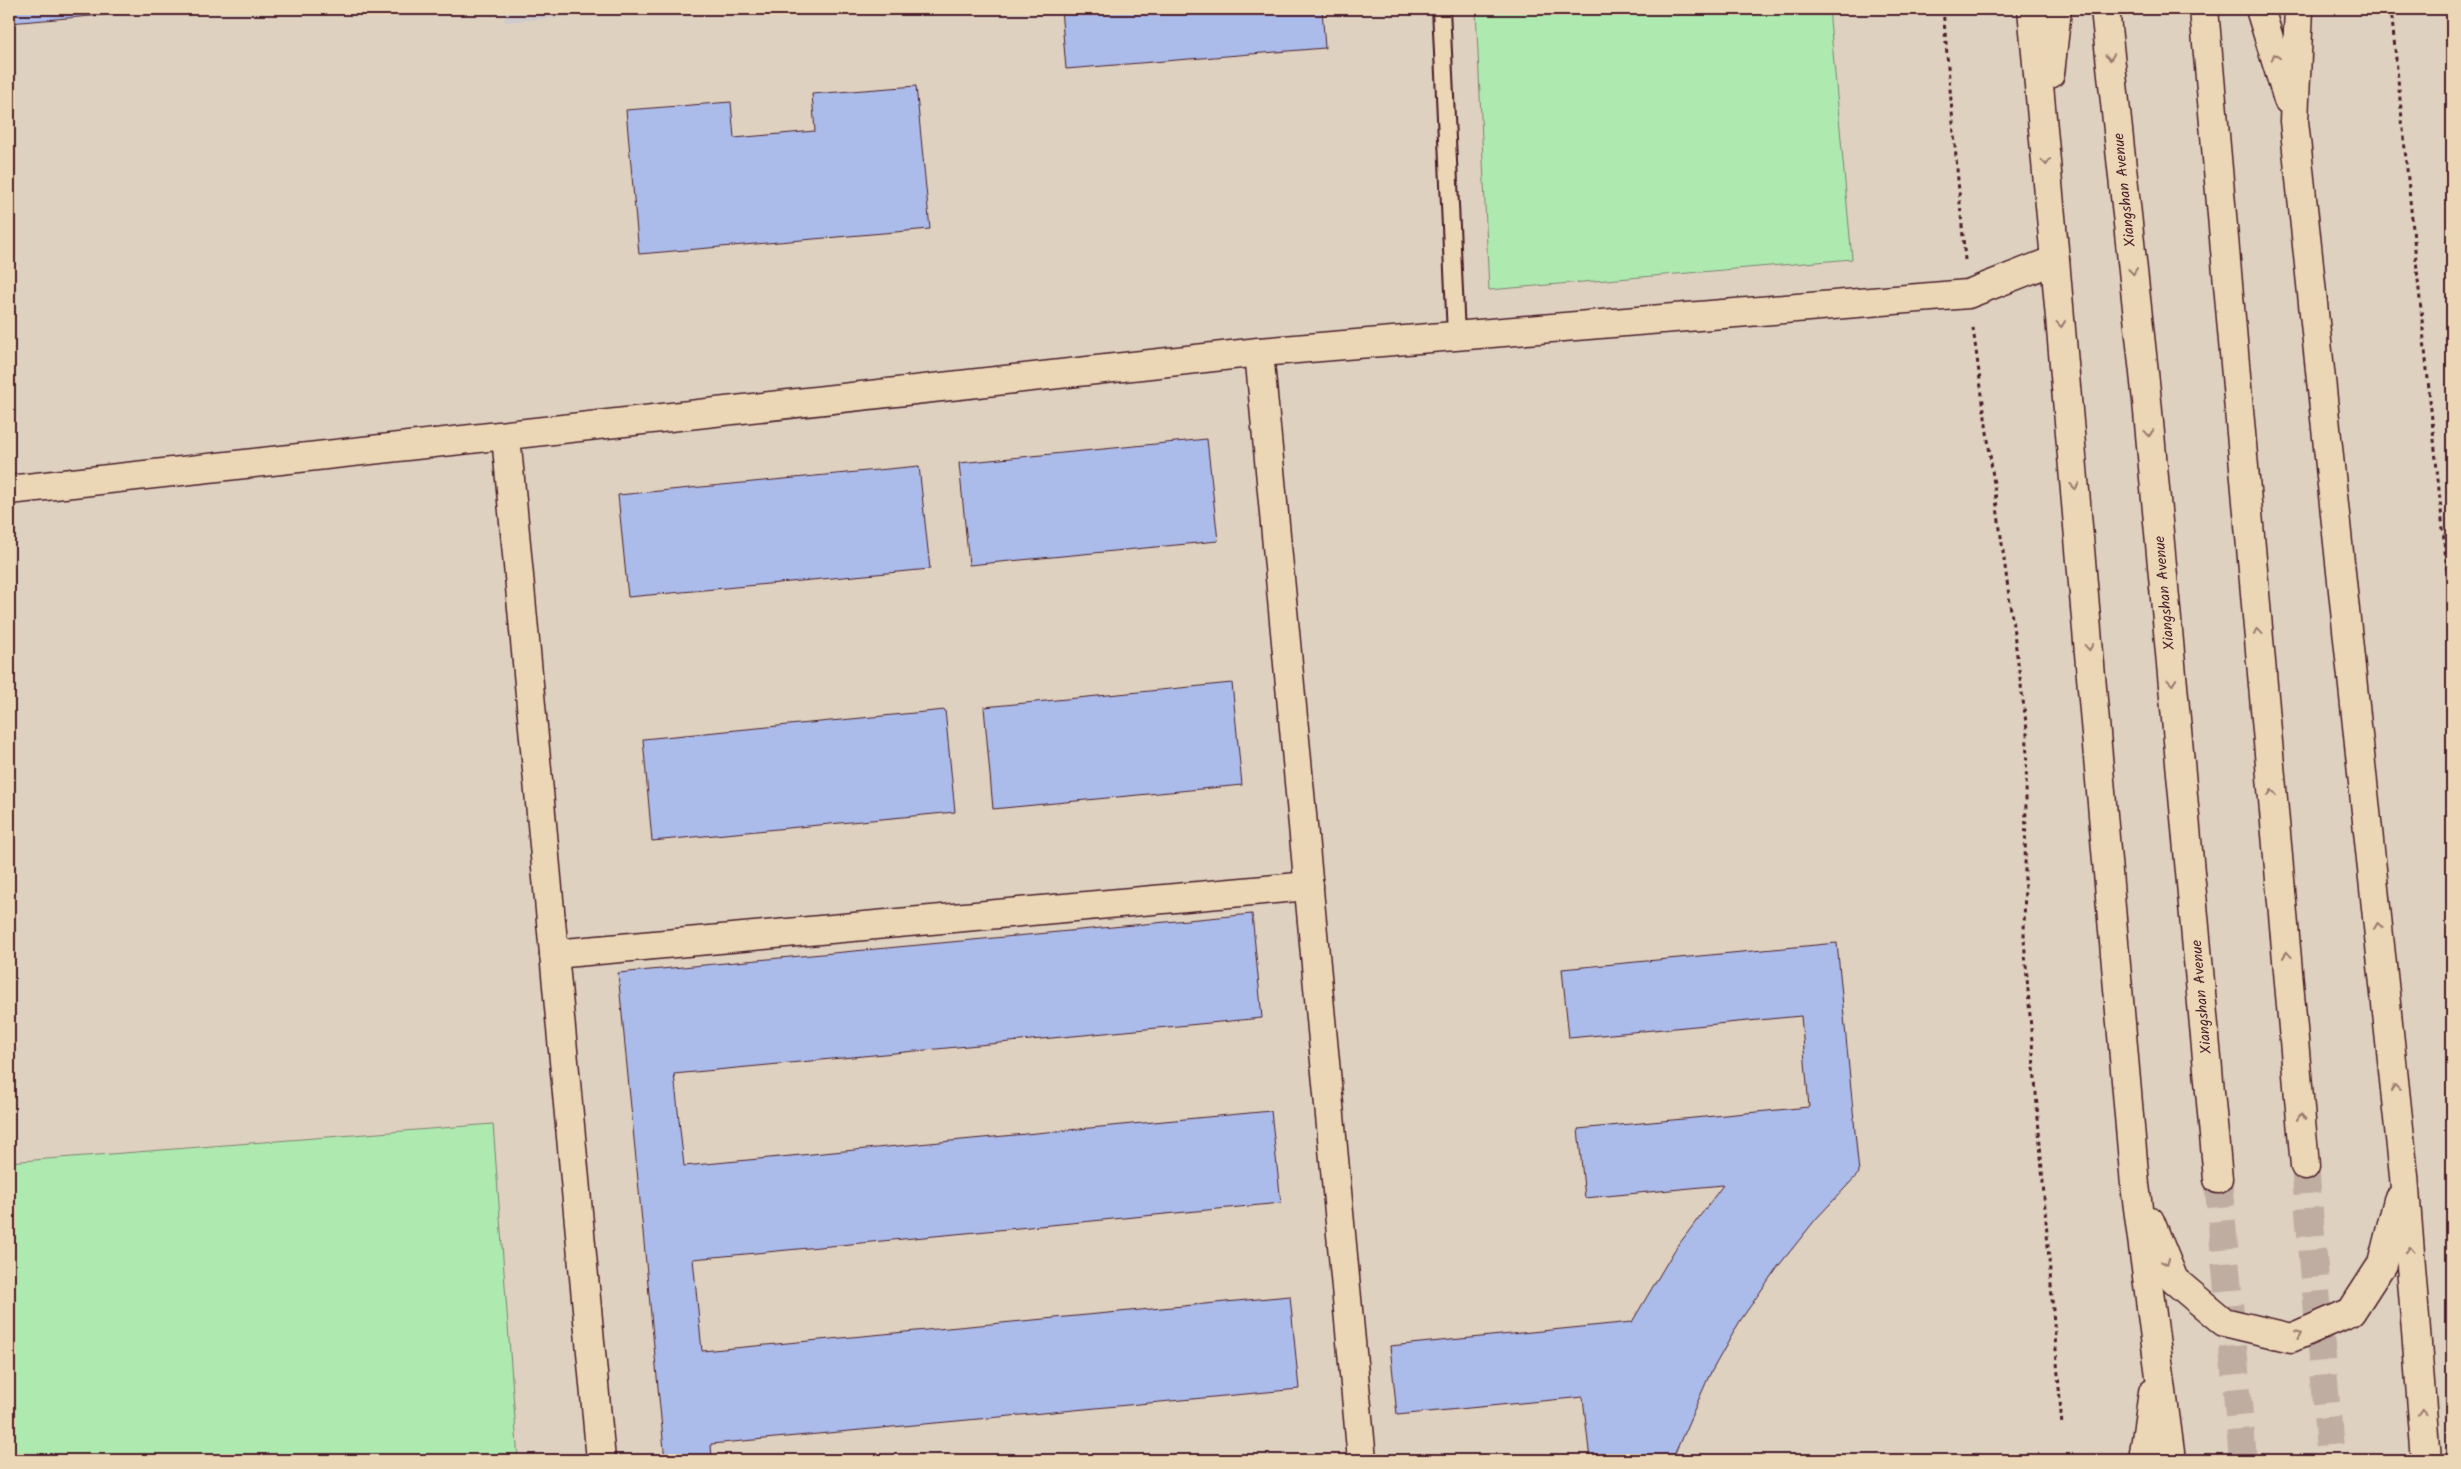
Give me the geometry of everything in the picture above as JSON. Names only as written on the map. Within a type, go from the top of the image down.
[{"type":"main road","points":[[2032,9],[2135,1185],[2171,1460]]},
{"type":"main road","points":[[2043,134],[2057,9]]},
{"type":"main road","name":"Xiangshan Avenue","points":[[2105,9],[2147,401],[2218,1179]]},
{"type":"main road","points":[[2204,9],[2305,1166]]},
{"type":"main road","points":[[2260,9],[2294,121]]},
{"type":"main road","points":[[2299,9],[2294,121],[2404,1176],[2426,1460]]},
{"type":"main road","points":[[9,490],[1259,352],[1968,294],[2055,260]]},
{"type":"main road","points":[[1259,352],[1362,1460]]},
{"type":"main road","points":[[506,436],[601,1460]]},
{"type":"main road","points":[[554,954],[1309,886]]},
{"type":"main road","points":[[2135,1185],[2174,1280],[2224,1322],[2291,1338],[2351,1312],[2382,1264],[2404,1176]]},
{"type":"main road","points":[[2143,1460],[2158,1361]]},
{"type":"lane","points":[[1441,9],[1456,335]]},
{"type":"path","points":[[1943,9],[1968,294],[2027,730],[2024,939],[2062,1426]]},
{"type":"path","points":[[2391,9],[2452,620]]},
{"type":"shaded area","points":[[504,9],[658,9],[505,22]]},
{"type":"green space","points":[[1476,9],[1829,9],[1852,259],[1489,290]]},
{"type":"green space","points":[[493,1124],[518,1460],[9,1460],[9,1162]]},
{"type":"building","points":[[9,9],[173,9],[9,23]]},
{"type":"building","points":[[1061,9],[1322,9],[1325,48],[1066,69]]},
{"type":"building","points":[[916,86],[930,229],[639,254],[626,110],[731,102],[734,138],[815,131],[812,94]]},
{"type":"building","points":[[1207,439],[1218,541],[969,565],[959,463]]},
{"type":"building","points":[[919,466],[930,569],[628,597],[618,495]]},
{"type":"building","points":[[1232,683],[1242,785],[993,809],[984,707]]},
{"type":"building","points":[[945,710],[955,812],[652,841],[643,739]]},
{"type":"building","points":[[1252,914],[1262,1018],[674,1074],[684,1166],[1271,1111],[1281,1203],[693,1259],[702,1351],[1290,1296],[1299,1389],[711,1444],[712,1460],[665,1460],[618,973]]},
{"type":"building","points":[[1837,943],[1859,1173],[1816,1219],[1776,1269],[1740,1321],[1709,1376],[1672,1460],[1590,1460],[1583,1397],[1397,1415],[1390,1346],[1632,1322],[1674,1251],[1723,1185],[1585,1198],[1578,1129],[1809,1107],[1801,1016],[1569,1038],[1562,969]]},
{"type":"tunnel","points":[[2305,1166],[2331,1460]]},
{"type":"tunnel","points":[[2218,1179],[2243,1460]]}]
